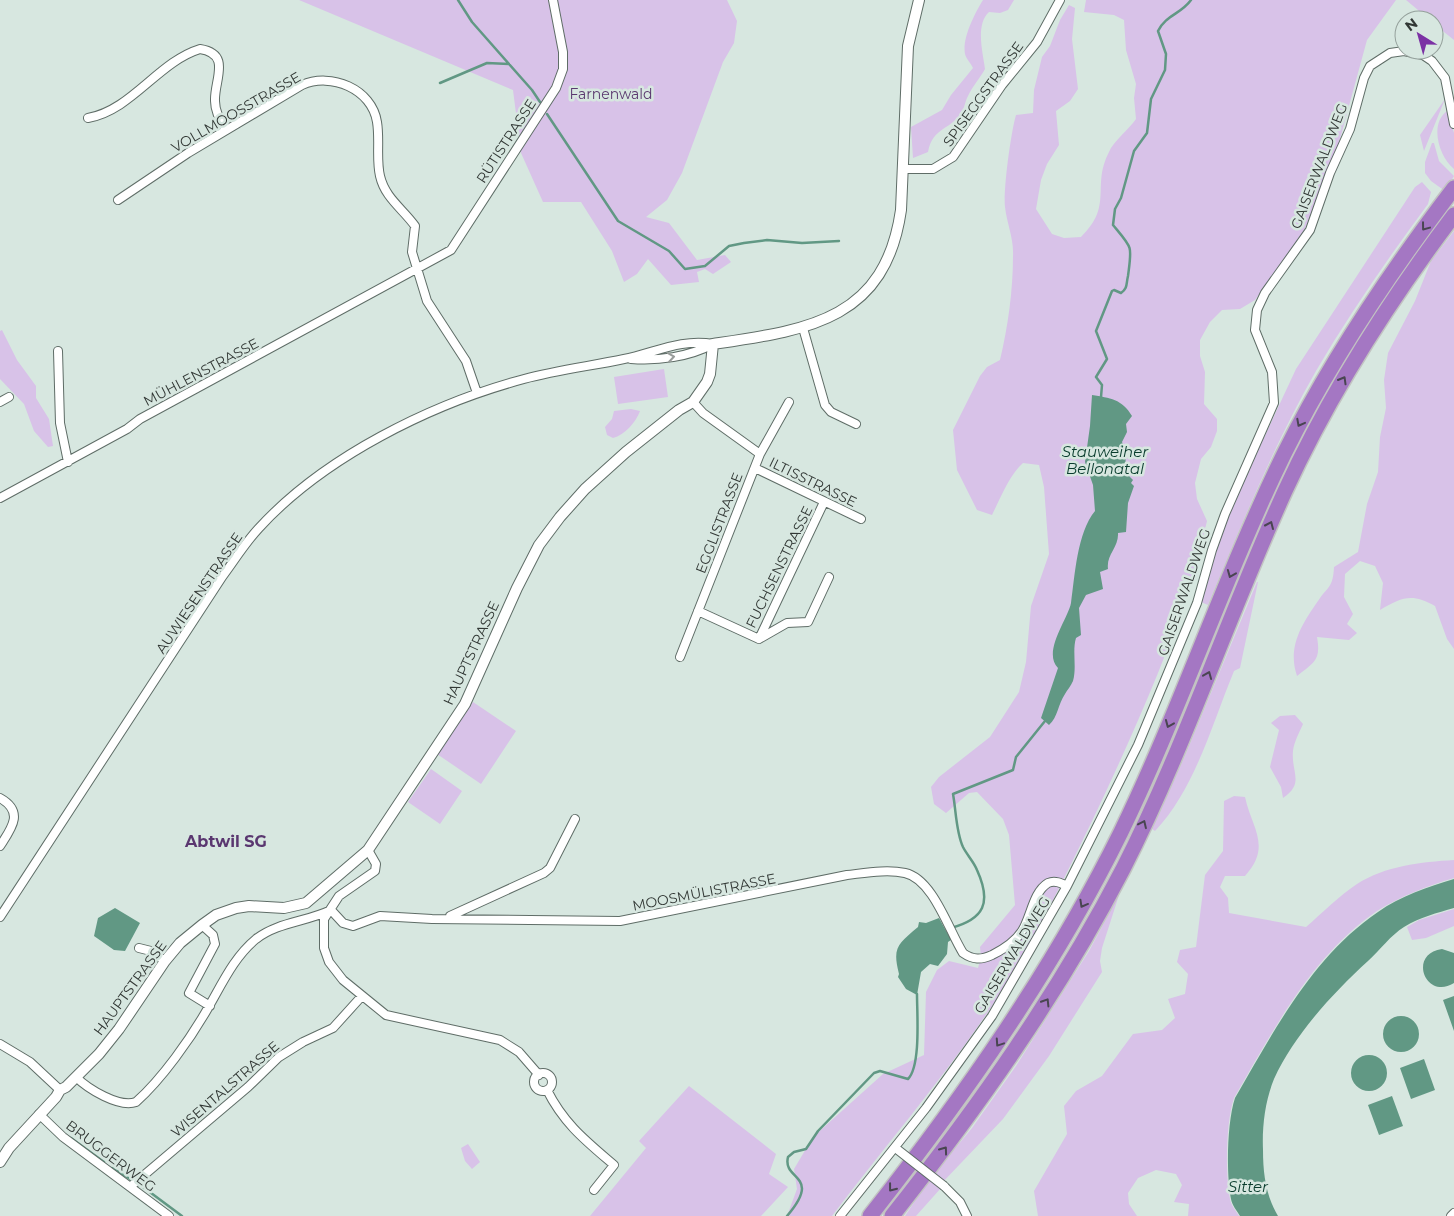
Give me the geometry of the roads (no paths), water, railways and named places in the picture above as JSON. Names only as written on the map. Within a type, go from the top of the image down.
[{"type":"highway","points":[[870,1216],[973,1080],[1016,1017],[1062,942],[1106,861],[1139,793],[1247,534],[1300,424],[1372,302],[1454,188]]},
{"type":"highway","points":[[892,1216],[940,1155],[1015,1051],[1074,956],[1123,869],[1162,783],[1269,528],[1308,446],[1367,340],[1454,215]]},
{"type":"street","name":"RÜTISTRASSE","points":[[416,270],[451,250],[556,88],[563,70],[563,52],[553,0]]},
{"type":"street","points":[[713,344],[803,328],[842,312],[863,295],[878,277],[892,252],[902,210],[908,46],[919,0]]},
{"type":"street","name":"SPISEGGSTRASSE","points":[[902,169],[933,169],[953,157],[1002,85],[1037,42],[1060,0]]},
{"type":"street","points":[[88,118],[99,116],[113,108],[184,56],[200,49],[213,53],[218,60],[220,70],[215,99],[216,110],[226,130]]},
{"type":"street","name":"GAISERWALDWEG","points":[[840,1216],[896,1149],[992,1016],[1067,886],[1138,745],[1197,603],[1212,550],[1225,514],[1274,404],[1275,389],[1272,372],[1255,330],[1257,310],[1265,293],[1310,230],[1330,173],[1350,129],[1364,78],[1370,66],[1390,53],[1414,52],[1432,61],[1442,72],[1454,124]]},
{"type":"street","name":"VOLLMOOSSTRASSE","points":[[118,200],[226,130],[305,84],[323,80],[335,82],[358,92],[372,107],[375,116],[380,177],[388,196],[415,226],[412,252],[426,301],[466,362],[477,394]]},
{"type":"street","name":"MÜHLENSTRASSE","points":[[0,498],[68,462],[140,419],[416,270]]},
{"type":"street","points":[[803,328],[825,405],[831,412],[856,424]]},
{"type":"street","name":"AUWIESENSTRASSE","points":[[0,917],[204,603],[257,530],[298,493],[362,448],[418,418],[477,394],[543,374],[626,359],[680,344],[702,342],[713,344]]},
{"type":"street","name":"AUWIESENSTRASSE","points":[[626,359],[680,356],[701,350],[713,344]]},
{"type":"street","name":"HAUPTSTRASSE","points":[[0,1162],[9,1148],[60,1090],[76,1077],[119,1029],[165,960],[180,943],[216,915],[236,908],[249,906],[284,908],[306,903],[368,850],[465,704],[517,588],[547,534],[565,510],[610,466],[679,410],[693,402],[708,382],[713,344]]},
{"type":"street","points":[[58,351],[60,423],[68,462]]},
{"type":"street","points":[[0,402],[8,397]]},
{"type":"street","name":"ILTISSTRASSE","points":[[693,402],[704,413],[760,454]]},
{"type":"street","name":"EGGLISTRASSE","points":[[680,657],[760,454],[789,402]]},
{"type":"street","name":"ILTISSTRASSE","points":[[755,468],[861,519]]},
{"type":"street","name":"FUCHSENSTRASSE","points":[[698,611],[759,638],[824,502]]},
{"type":"street","points":[[759,638],[787,623],[808,622],[829,577]]},
{"type":"street","points":[[0,798],[9,805],[15,817],[14,825],[0,846]]},
{"type":"street","points":[[450,919],[450,916],[544,873],[550,868],[575,819]]},
{"type":"street","points":[[368,850],[376,864],[375,871],[339,896],[322,924],[326,955],[343,980],[386,1015],[500,1040],[519,1052],[539,1075]]},
{"type":"street","name":"MOOSMÜLISTRASSE","points":[[330,910],[343,923],[353,926],[380,916],[450,919],[620,921],[868,872],[907,873],[926,887],[963,953],[970,958],[987,958],[1002,951],[1022,930],[1042,889],[1049,883],[1057,882],[1067,886]]},
{"type":"street","points":[[76,1077],[104,1095],[126,1104],[136,1102],[190,1038],[229,970],[243,952],[270,930],[318,916],[330,910]]},
{"type":"street","points":[[202,925],[213,935],[216,944],[189,993],[210,1006]]},
{"type":"street","points":[[139,948],[151,951],[165,960]]},
{"type":"street","name":"WISENTALSTRASSE","points":[[133,1184],[248,1087],[279,1057],[303,1042],[333,1028],[354,1007],[361,996]]},
{"type":"street","points":[[0,1044],[30,1062],[60,1090]]},
{"type":"street","points":[[544,1074],[551,1078],[551,1086],[547,1090],[541,1090],[536,1087],[535,1082],[539,1075],[544,1074]]},
{"type":"street","points":[[547,1090],[558,1111],[573,1130],[614,1165],[594,1190]]},
{"type":"street","name":"BRUGGERWEG","points":[[39,1114],[64,1137],[133,1184],[170,1216]]},
{"type":"street","points":[[896,1149],[944,1186],[960,1202],[967,1216]]},
{"type":"street","points":[[1451,1216],[1454,1213]]},
{"type":"water","name":"Stauweiher Bellonatal","points":[[1092,395],[1115,400],[1124,406],[1132,416],[1126,424],[1127,432],[1122,442],[1126,452],[1125,472],[1133,480],[1131,483],[1134,486],[1128,503],[1126,532],[1118,533],[1117,543],[1109,559],[1108,569],[1100,572],[1103,589],[1086,595],[1079,608],[1081,635],[1076,638],[1075,643],[1073,681],[1049,725],[1041,718],[1058,668],[1054,661],[1054,645],[1071,603],[1084,531],[1095,511],[1093,485],[1085,462]]},
{"type":"water","name":"Sitter","points":[[1454,879],[1454,908],[1416,921],[1395,934],[1328,1001],[1292,1046],[1274,1079],[1268,1096],[1264,1123],[1263,1159],[1265,1176],[1268,1193],[1278,1216],[1240,1216],[1233,1206],[1228,1176],[1228,1148],[1232,1108],[1235,1098],[1280,1022],[1314,973],[1355,930],[1396,901]]},
{"type":"water","points":[[115,908],[140,923],[125,951],[114,950],[94,936],[98,918]]},
{"type":"water","points":[[939,918],[951,940],[948,942],[947,954],[938,966],[930,964],[921,972],[917,995],[906,989],[898,977],[896,958],[898,947],[918,927],[919,922],[926,923]]},
{"type":"water","points":[[1442,949],[1454,953],[1454,983],[1444,987],[1435,986],[1429,981],[1424,975],[1423,967],[1425,959],[1431,953]]},
{"type":"water","points":[[1454,996],[1454,1031],[1443,1000]]},
{"type":"water","points":[[1401,1016],[1414,1021],[1419,1034],[1414,1047],[1401,1052],[1388,1047],[1383,1034],[1388,1021]]},
{"type":"water","points":[[1369,1055],[1382,1060],[1387,1073],[1382,1086],[1369,1091],[1356,1086],[1351,1073],[1356,1060]]},
{"type":"water","points":[[1424,1059],[1435,1090],[1411,1099],[1400,1068]]},
{"type":"water","points":[[1392,1096],[1403,1126],[1379,1135],[1368,1105]]},
{"type":"waterway","points":[[458,0],[472,22],[532,90],[540,102]]},
{"type":"waterway","points":[[1101,397],[1102,385],[1096,377],[1107,359],[1096,331],[1112,291],[1121,293],[1126,288],[1130,258],[1128,244],[1113,225],[1115,209],[1121,198],[1134,151],[1147,133],[1151,99],[1165,70],[1166,54],[1158,31],[1165,21],[1191,0]]},
{"type":"waterway","points":[[440,83],[487,63],[509,64]]},
{"type":"waterway","points":[[547,114],[618,221],[669,251],[685,269],[705,266],[729,246],[744,243],[767,240],[802,243],[839,241]]},
{"type":"waterway","points":[[951,928],[971,920],[982,908],[984,900],[982,882],[961,841],[953,794],[1013,770],[1016,757],[1045,721]]},
{"type":"waterway","points":[[787,1216],[802,1192],[802,1185],[790,1170],[788,1157],[794,1152],[806,1149],[818,1131],[874,1073],[880,1071],[908,1079],[912,1072],[917,1052],[917,994]]},
{"type":"waterway","points":[[71,1138],[104,1162]]},
{"type":"waterway","points":[[112,1168],[143,1187],[182,1216]]},
{"type":"district","name":"Abtwil SG","points":[[226,841]]},
{"type":"park label","name":"Farnenwald","points":[[611,94]]}]
